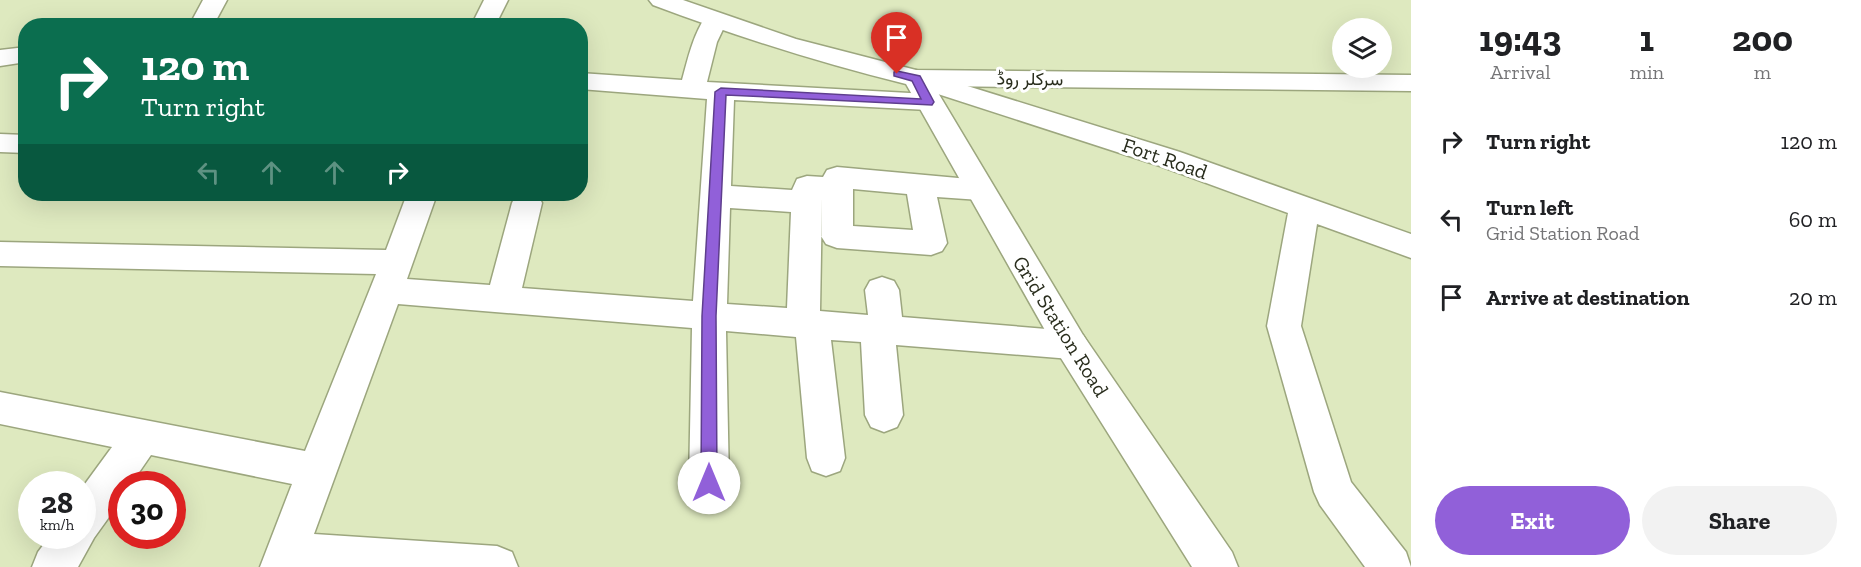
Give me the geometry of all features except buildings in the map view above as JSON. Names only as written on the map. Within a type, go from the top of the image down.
[{"type":"street","points":[[203,18],[214,0]]},
{"type":"street","points":[[487,18],[496,0]]},
{"type":"street","name":"سرکلر روڈ","points":[[661,0],[715,21],[922,90],[1411,83]]},
{"type":"street","points":[[709,483],[709,316],[715,195],[706,91],[705,42],[715,21]]},
{"type":"street","points":[[0,58],[18,55]]},
{"type":"street","points":[[588,82],[706,91],[922,90]]},
{"type":"street","name":"Grid Station Road","points":[[922,90],[1071,345],[1217,567]]},
{"type":"street","name":"Fort Road","points":[[922,90],[1170,159],[1411,246]]},
{"type":"street","points":[[0,143],[18,144]]},
{"type":"street","points":[[920,184],[931,243],[837,236],[837,177],[920,184],[980,190]]},
{"type":"street","points":[[826,458],[808,324],[806,202],[807,186],[838,188]]},
{"type":"street","points":[[715,195],[806,202]]},
{"type":"street","points":[[420,201],[284,560],[497,567]]},
{"type":"street","points":[[503,299],[526,203]]},
{"type":"street","points":[[1305,207],[1284,326],[1334,492],[1391,567]]},
{"type":"street","points":[[0,254],[393,276],[503,299],[1071,345]]},
{"type":"street","points":[[882,290],[884,415]]},
{"type":"street","points":[[0,408],[316,471]]},
{"type":"street","points":[[96,503],[142,436]]},
{"type":"street","points":[[52,567],[65,549]]},
{"type":"route","points":[[709,483],[709,316],[721,92],[928,102],[916,78],[897,74]]}]
